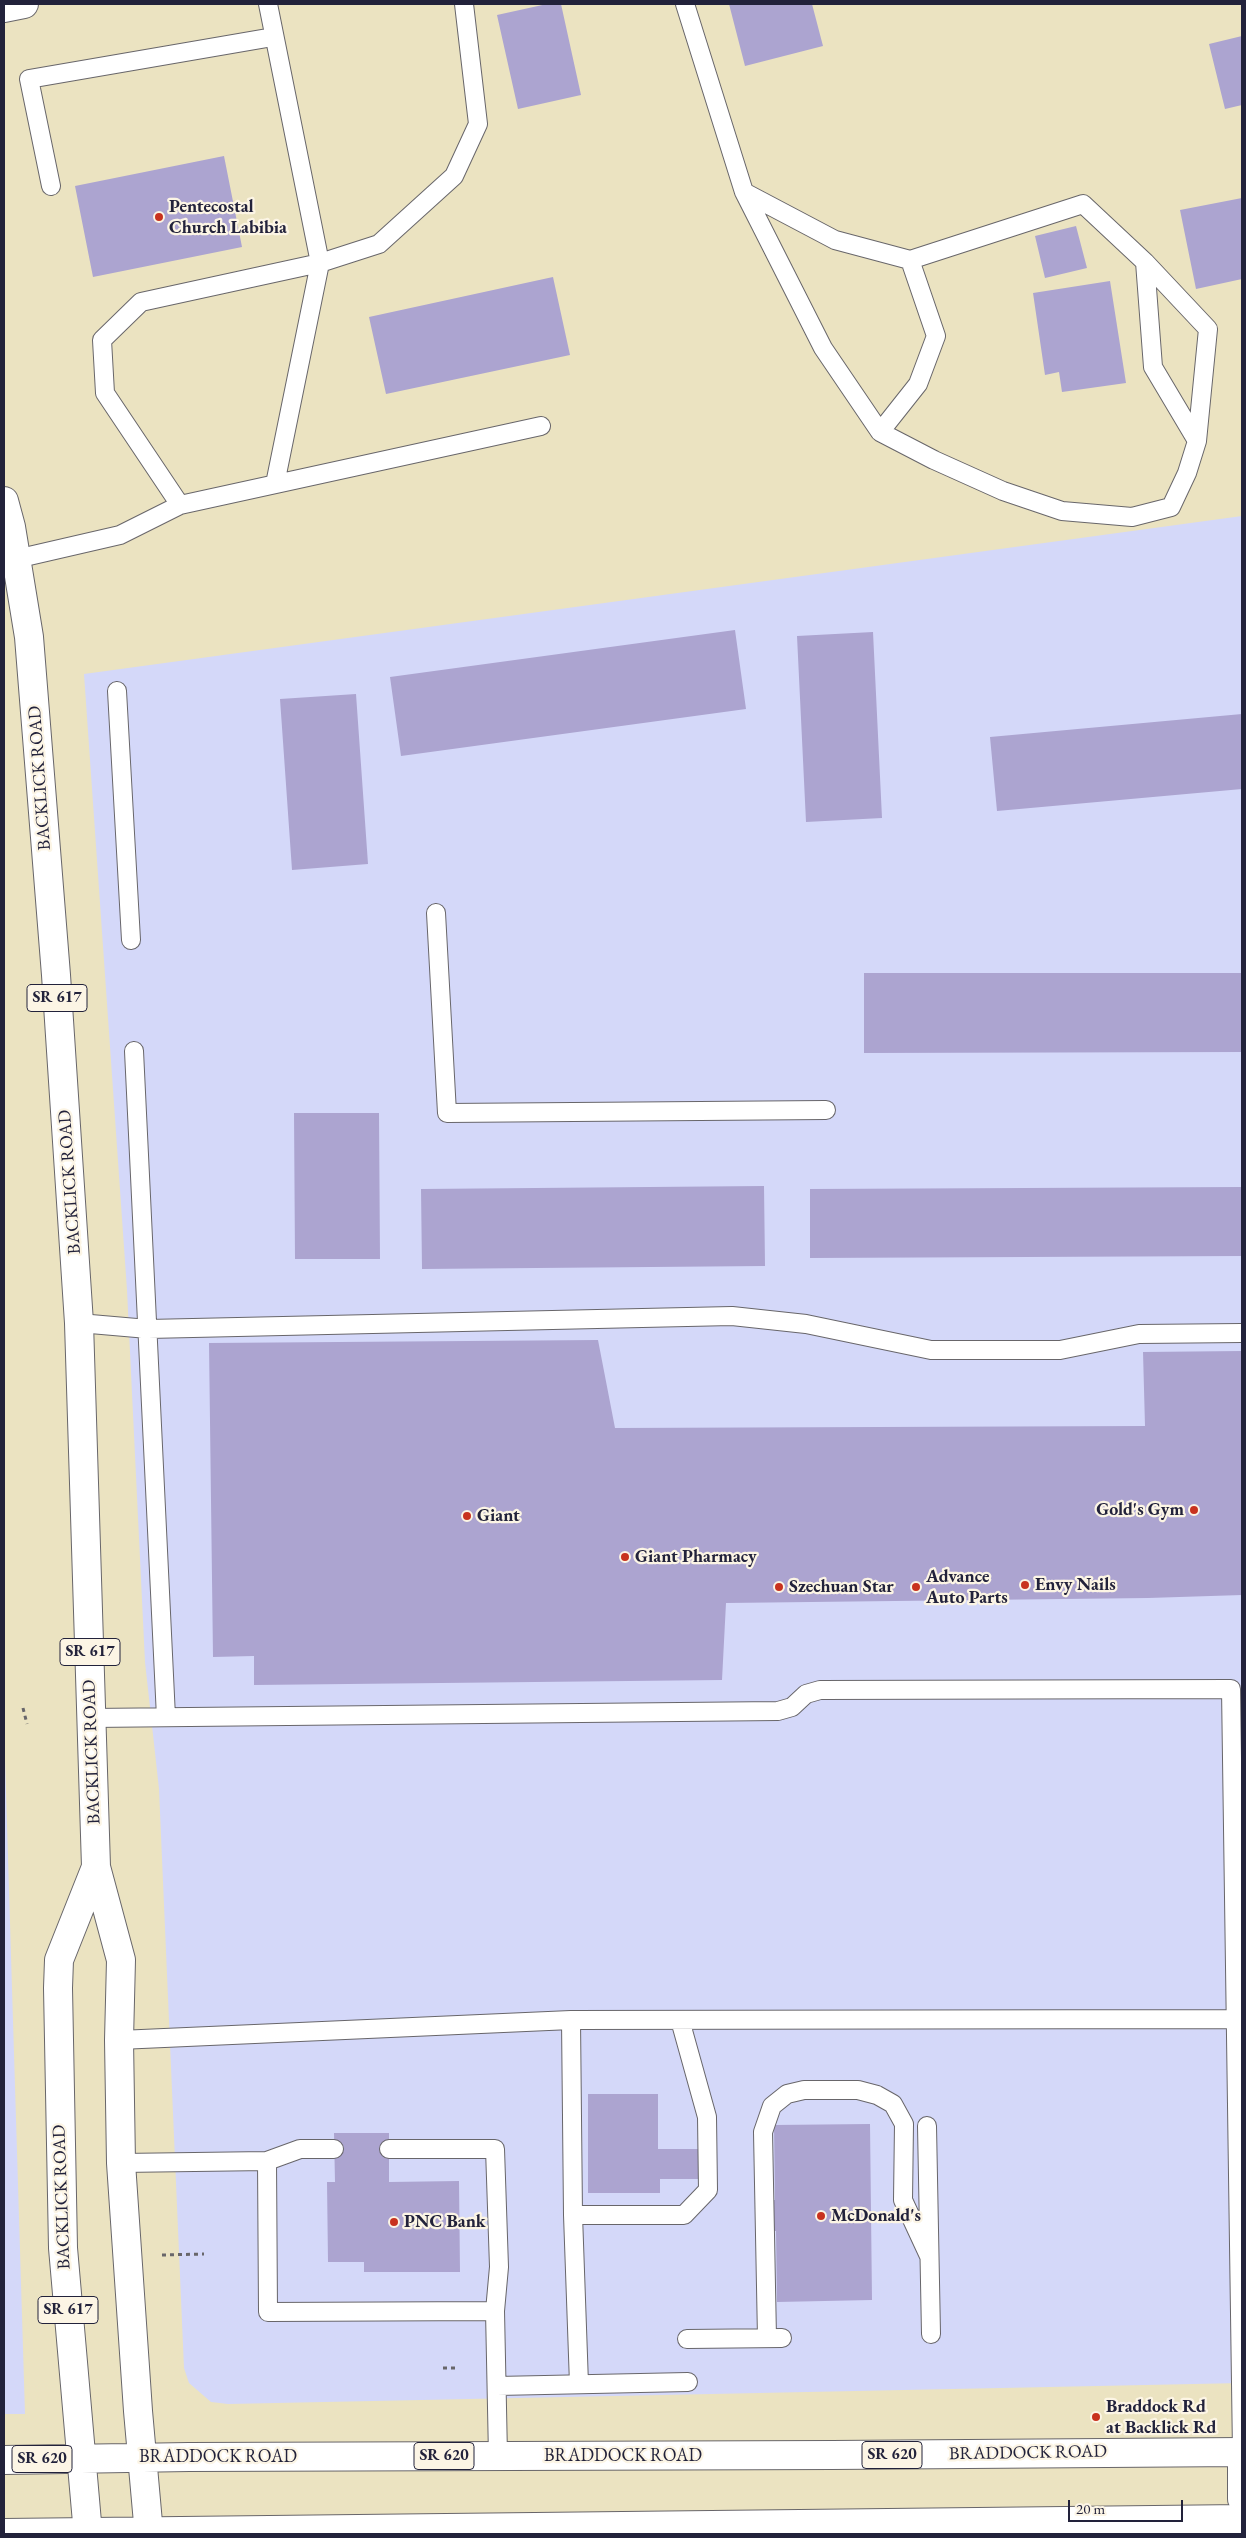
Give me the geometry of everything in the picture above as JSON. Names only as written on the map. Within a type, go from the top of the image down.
[{"type":"main road","points":[[4,8],[24,4]]},
{"type":"main road","name":"BACKLICK ROAD","points":[[4,501],[29,638],[56,975],[79,1323],[96,1867],[122,1960],[120,2040],[121,2163],[141,2457],[149,2532]]},
{"type":"main road","name":"BACKLICK ROAD","points":[[88,2533],[63,2248],[59,1960],[96,1867]]},
{"type":"main road","points":[[1242,2452],[1242,2499]]},
{"type":"main road","name":"BRADDOCK ROAD","points":[[4,2460],[141,2457],[1242,2452]]},
{"type":"main road","points":[[4,2533],[748,2529],[1242,2519]]},
{"type":"lane","points":[[268,4],[273,37],[320,263],[275,484]]},
{"type":"lane","points":[[180,505],[105,393],[102,340],[141,302],[320,263],[378,244],[454,176],[478,124],[464,4]]},
{"type":"lane","points":[[685,4],[744,192],[823,348],[880,432],[1003,491],[1062,511],[1132,517],[1171,508],[1187,474],[1197,441],[1208,329],[1145,262],[1083,204],[910,260],[835,240],[744,192]]},
{"type":"lane","points":[[51,186],[29,79],[273,37]]},
{"type":"lane","points":[[880,432],[918,384],[936,336],[910,260]]},
{"type":"lane","points":[[1145,262],[1153,367],[1197,441]]},
{"type":"lane","points":[[16,559],[120,535],[180,505],[541,426]]},
{"type":"lane","points":[[118,691],[132,940]]},
{"type":"lane","points":[[436,913],[447,1113],[826,1110]]},
{"type":"lane","points":[[134,1051],[166,1718]]},
{"type":"lane","points":[[79,1323],[148,1329],[732,1316],[806,1324],[931,1350],[1060,1350],[1139,1334],[1242,1333]]},
{"type":"lane","points":[[91,1718],[778,1711],[792,1707],[806,1694],[820,1690],[1230,1689],[1242,2452]]},
{"type":"lane","points":[[120,2040],[571,2020],[1235,2018]]},
{"type":"lane","points":[[571,2020],[573,2215],[578,2384]]},
{"type":"lane","points":[[573,2215],[684,2214],[708,2190],[707,2117],[680,2020]]},
{"type":"lane","points":[[687,2339],[774,2338],[763,2132],[772,2106],[787,2094],[804,2090],[858,2090],[877,2095],[893,2104],[904,2124],[903,2200],[929,2256]]},
{"type":"lane","points":[[927,2126],[931,2334]]},
{"type":"lane","points":[[121,2163],[267,2161],[300,2149],[334,2149]]},
{"type":"lane","points":[[389,2149],[495,2149],[499,2267],[495,2311],[498,2456]]},
{"type":"lane","points":[[267,2161],[268,2312],[495,2311]]},
{"type":"lane","points":[[497,2386],[688,2382]]},
{"type":"path","points":[[23,1708],[27,1724]]},
{"type":"path","points":[[156,2256],[204,2254]]},
{"type":"path","points":[[443,2368],[459,2368]]},
{"type":"shaded area","points":[[1242,516],[1242,2383],[228,2404],[211,2402],[189,2383],[184,2368],[159,1789],[145,1662],[127,1290],[84,674]]},
{"type":"shaded area","points":[[4,1714],[5,1759],[25,2414],[4,2414]]},
{"type":"building","points":[[547,4],[561,4],[581,95],[518,109],[497,15]]},
{"type":"building","points":[[729,4],[812,4],[823,46],[745,66]]},
{"type":"building","points":[[1242,36],[1242,105],[1225,109],[1209,44]]},
{"type":"building","name":"Pentecostal Church Labibia","points":[[224,156],[242,247],[93,277],[75,186]]},
{"type":"building","points":[[1242,198],[1242,279],[1196,289],[1180,210]]},
{"type":"building","points":[[1076,226],[1087,268],[1045,278],[1035,236]]},
{"type":"building","points":[[553,277],[570,355],[386,394],[369,317]]},
{"type":"building","points":[[1110,281],[1126,383],[1062,392],[1059,372],[1045,375],[1033,293]]},
{"type":"building","points":[[735,630],[746,709],[401,756],[390,677]]},
{"type":"building","points":[[873,632],[882,818],[806,822],[797,636]]},
{"type":"building","points":[[356,694],[368,864],[292,870],[280,699]]},
{"type":"building","points":[[1242,714],[1242,789],[997,811],[990,737]]},
{"type":"building","points":[[864,973],[1242,973],[1242,1052],[864,1053]]},
{"type":"building","points":[[294,1113],[379,1113],[380,1259],[295,1259]]},
{"type":"building","points":[[764,1186],[765,1266],[422,1269],[421,1189]]},
{"type":"building","points":[[1242,1187],[1242,1256],[810,1258],[810,1189]]},
{"type":"building","name":"Giant","points":[[598,1340],[615,1428],[1145,1426],[1143,1352],[1242,1351],[1242,1595],[1148,1598],[726,1603],[722,1680],[254,1685],[254,1656],[213,1657],[209,1343]]},
{"type":"building","points":[[588,2094],[658,2094],[658,2149],[699,2149],[699,2179],[660,2179],[660,2193],[588,2193]]},
{"type":"building","name":"McDonald's","points":[[870,2124],[872,2300],[777,2302],[776,2231],[771,2231],[771,2200],[775,2200],[774,2125]]},
{"type":"building","name":"PNC Bank","points":[[334,2133],[389,2133],[389,2182],[459,2181],[460,2272],[364,2272],[364,2262],[328,2262],[327,2182],[335,2182]]},
{"type":"place","name":"Pentecostal Church Labibia","points":[[159,217]]},
{"type":"place","name":"Gold's Gym","points":[[1194,1510]]},
{"type":"place","name":"Giant","points":[[467,1516]]},
{"type":"place","name":"Giant Pharmacy","points":[[625,1557]]},
{"type":"place","name":"Envy Nails","points":[[1025,1585]]},
{"type":"place","name":"Szechuan Star","points":[[779,1587]]},
{"type":"place","name":"Advance Auto Parts","points":[[916,1587]]},
{"type":"place","name":"McDonald's","points":[[821,2216]]},
{"type":"place","name":"PNC Bank","points":[[394,2222]]},
{"type":"place","name":"Braddock Rd at Backlick Rd","points":[[1096,2417]]}]
